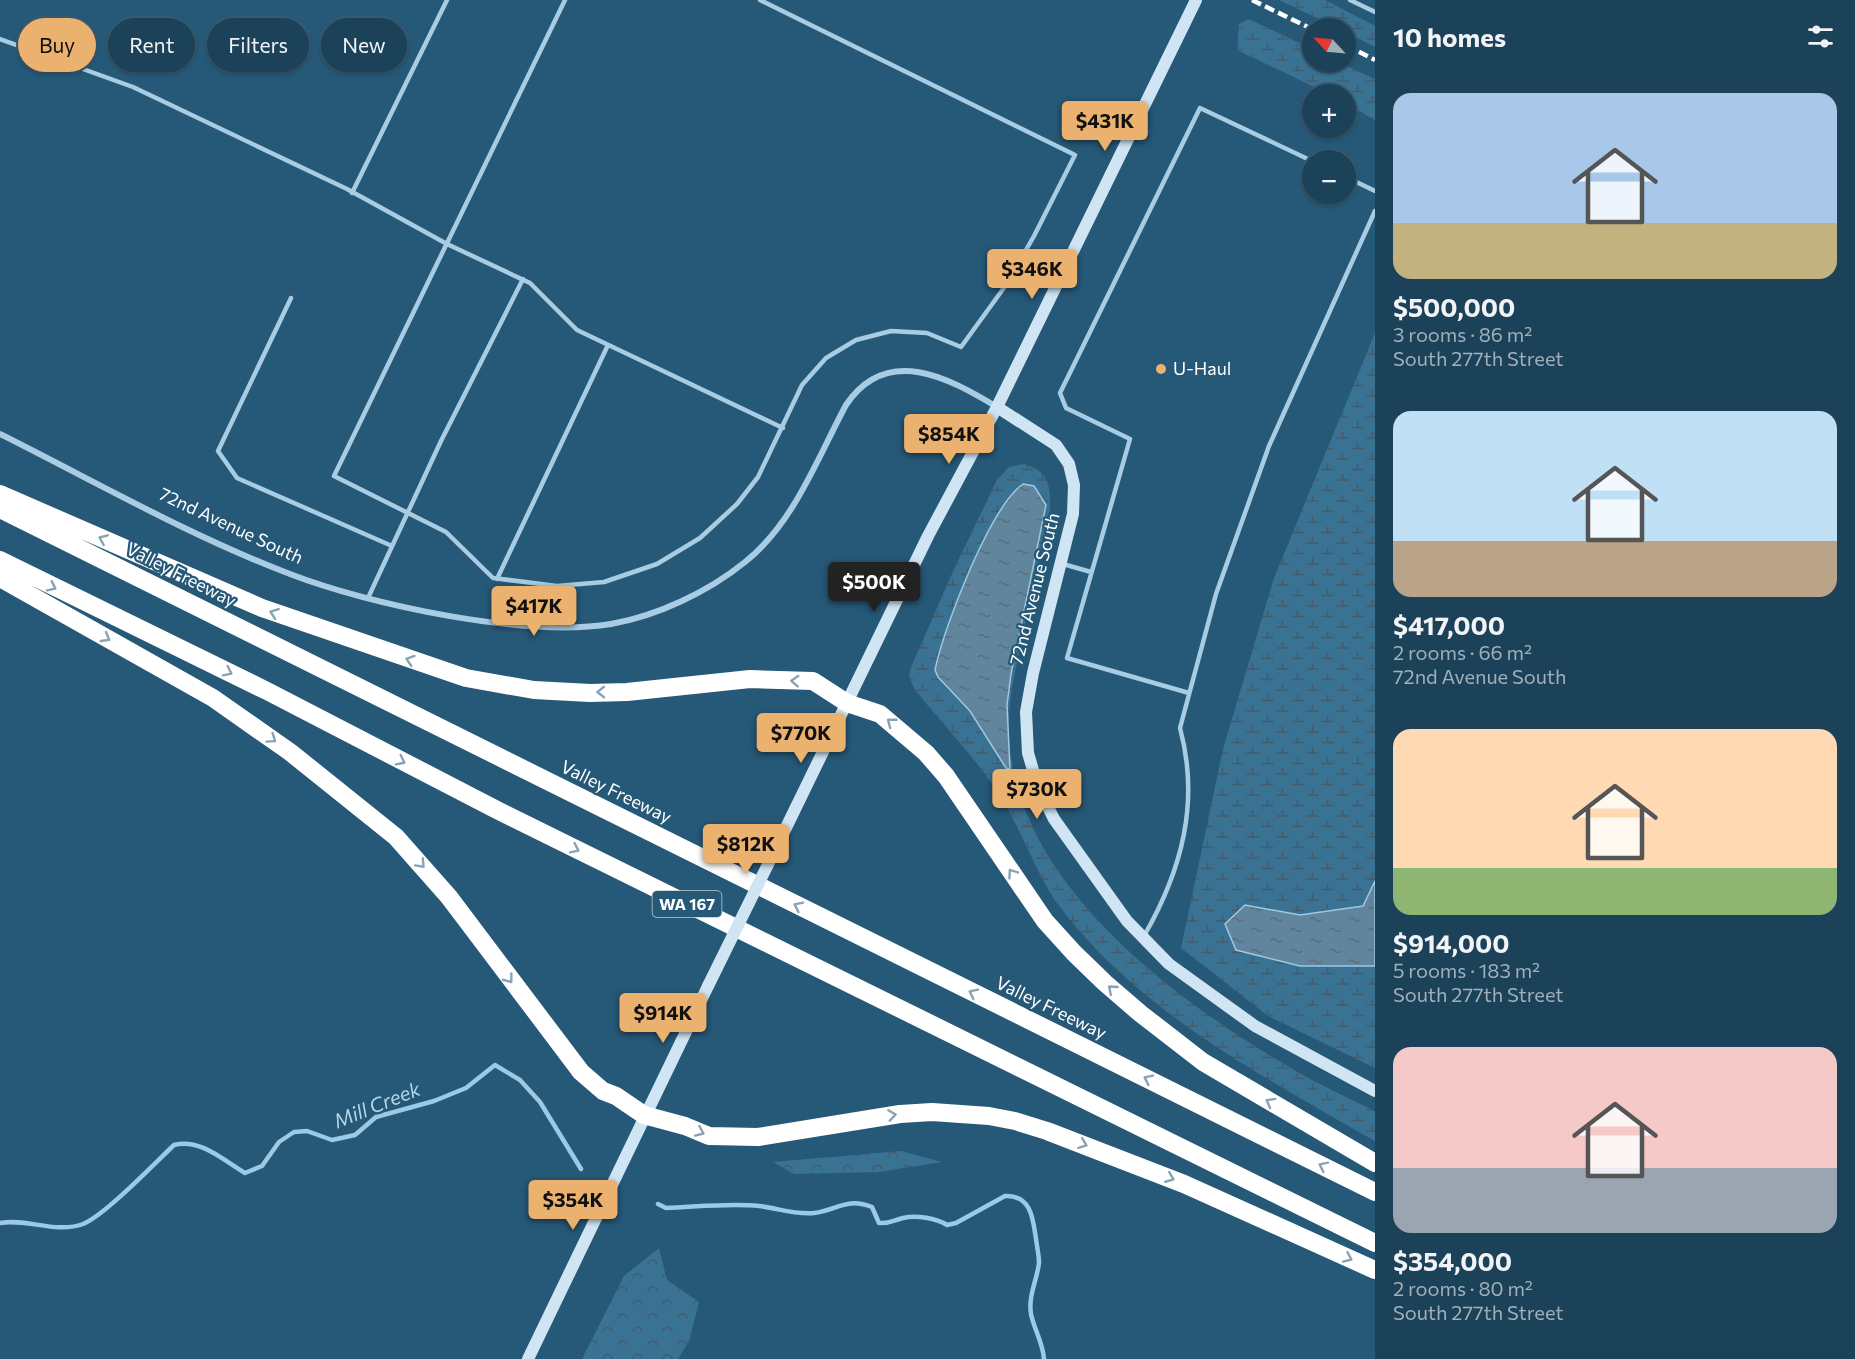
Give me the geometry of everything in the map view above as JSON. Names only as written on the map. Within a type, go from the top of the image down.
[{"type":"highway","points":[[0,494],[262,608],[466,678],[534,690],[590,693],[627,692],[750,679],[813,681],[847,703],[880,714],[927,753],[946,776],[1045,921],[1074,953],[1132,1007],[1203,1062],[1375,1163]]},
{"type":"highway","name":"Valley Freeway","points":[[0,509],[1375,1192]]},
{"type":"highway","name":"WA 167","points":[[0,560],[267,691],[507,815],[1375,1244]]},
{"type":"highway","points":[[0,578],[213,698],[290,752],[396,837],[449,897],[581,1072],[603,1091],[616,1096],[644,1115],[685,1126],[708,1136],[725,1138],[758,1137],[900,1114],[932,1112],[989,1116],[1047,1131],[1125,1160],[1375,1270]]},
{"type":"main road","points":[[528,1359],[644,1115],[928,536],[997,407],[1196,0]]},
{"type":"main road","name":"72nd Avenue South","points":[[997,407],[1050,441],[1068,464],[1074,499],[1026,712],[1028,753],[1038,787],[1054,819],[1142,938],[1168,964],[1221,1004],[1291,1047],[1375,1091]]},
{"type":"street","name":"72nd Avenue South","points":[[0,434],[226,547],[292,575],[368,598],[505,623],[563,626],[610,624],[644,616],[710,586],[746,561],[797,499],[846,405],[868,383],[895,373],[922,372],[968,390],[997,407]]},
{"type":"lane","points":[[352,193],[447,0]]},
{"type":"lane","points":[[565,0],[334,476],[446,532],[493,578],[557,586],[604,582],[657,564],[700,538],[737,504],[758,477],[802,386],[826,358],[856,340],[891,331],[927,333],[960,346],[1006,285],[1075,155],[760,0]]},
{"type":"lane","points":[[1350,0],[1375,12]]},
{"type":"lane","points":[[0,39],[133,87],[352,193],[447,244],[523,279],[577,330],[783,428]]},
{"type":"lane","points":[[1189,693],[1067,658],[1130,439],[1066,408],[1060,393],[1200,108],[1302,156]]},
{"type":"lane","points":[[1356,182],[1375,191]]},
{"type":"lane","points":[[1142,938],[1178,862],[1190,797],[1185,746],[1180,728],[1216,594],[1269,446],[1375,211]]},
{"type":"lane","points":[[368,598],[523,279]]},
{"type":"lane","points":[[291,298],[218,451],[237,478],[392,546]]},
{"type":"lane","points":[[497,579],[608,345]]},
{"type":"lane","points":[[1060,563],[1092,572]]},
{"type":"green space","points":[[1279,0],[1325,0],[1375,26],[1375,47],[1356,37],[1356,18],[1317,18]]},
{"type":"green space","points":[[1249,19],[1302,44],[1302,72],[1356,70],[1375,79],[1375,120],[1356,110],[1356,84],[1308,84],[1237,50],[1239,24]]},
{"type":"green space","points":[[1375,333],[1375,881],[1363,906],[1300,915],[1245,905],[1300,966],[1375,966],[1375,1068],[1268,1016],[1181,948],[1223,749],[1274,578]]},
{"type":"green space","points":[[1024,464],[1039,471],[1047,481],[1050,510],[1013,686],[1009,711],[1009,737],[1018,791],[1040,842],[1072,889],[1111,934],[1155,974],[1249,1042],[1304,1076],[1375,1111],[1375,1141],[1249,1068],[1208,1041],[1130,982],[1095,948],[1063,911],[1045,884],[1016,825],[991,782],[915,690],[909,677],[911,667],[955,567],[997,480],[1009,467]]},
{"type":"green space","points":[[901,1151],[942,1162],[879,1172],[794,1174],[773,1162]]},
{"type":"green space","points":[[659,1248],[667,1280],[699,1302],[689,1341],[678,1359],[582,1359],[624,1276]]},
{"type":"water","points":[[1023,484],[1034,486],[1046,505],[1011,674],[1007,705],[1010,769],[1006,768],[970,711],[938,677],[935,670],[947,627],[983,542],[996,517],[1010,497]]},
{"type":"water","points":[[1375,881],[1375,966],[1300,966],[1236,950],[1225,924],[1245,905],[1300,915],[1363,906]]},
{"type":"waterway","name":"Mill Creek","points":[[0,1223],[20,1222],[52,1227],[73,1227],[83,1224],[116,1200],[174,1145],[202,1147],[245,1173],[262,1166],[279,1142],[294,1132],[307,1131],[332,1140],[355,1135],[376,1117],[434,1101],[466,1088],[495,1065],[520,1080],[540,1102],[581,1169]]},
{"type":"waterway","name":"Mill Creek","points":[[658,1204],[666,1208],[748,1205],[814,1213],[856,1203],[872,1207],[879,1223],[920,1217],[947,1225],[956,1223],[1005,1196],[1020,1199],[1029,1209],[1034,1223],[1039,1263],[1030,1307],[1044,1359]]},
{"type":"railway","points":[[1252,0],[1302,24]]},
{"type":"railway","points":[[1356,50],[1375,60]]},
{"type":"place","name":"U-Haul","points":[[1161,369]]}]
